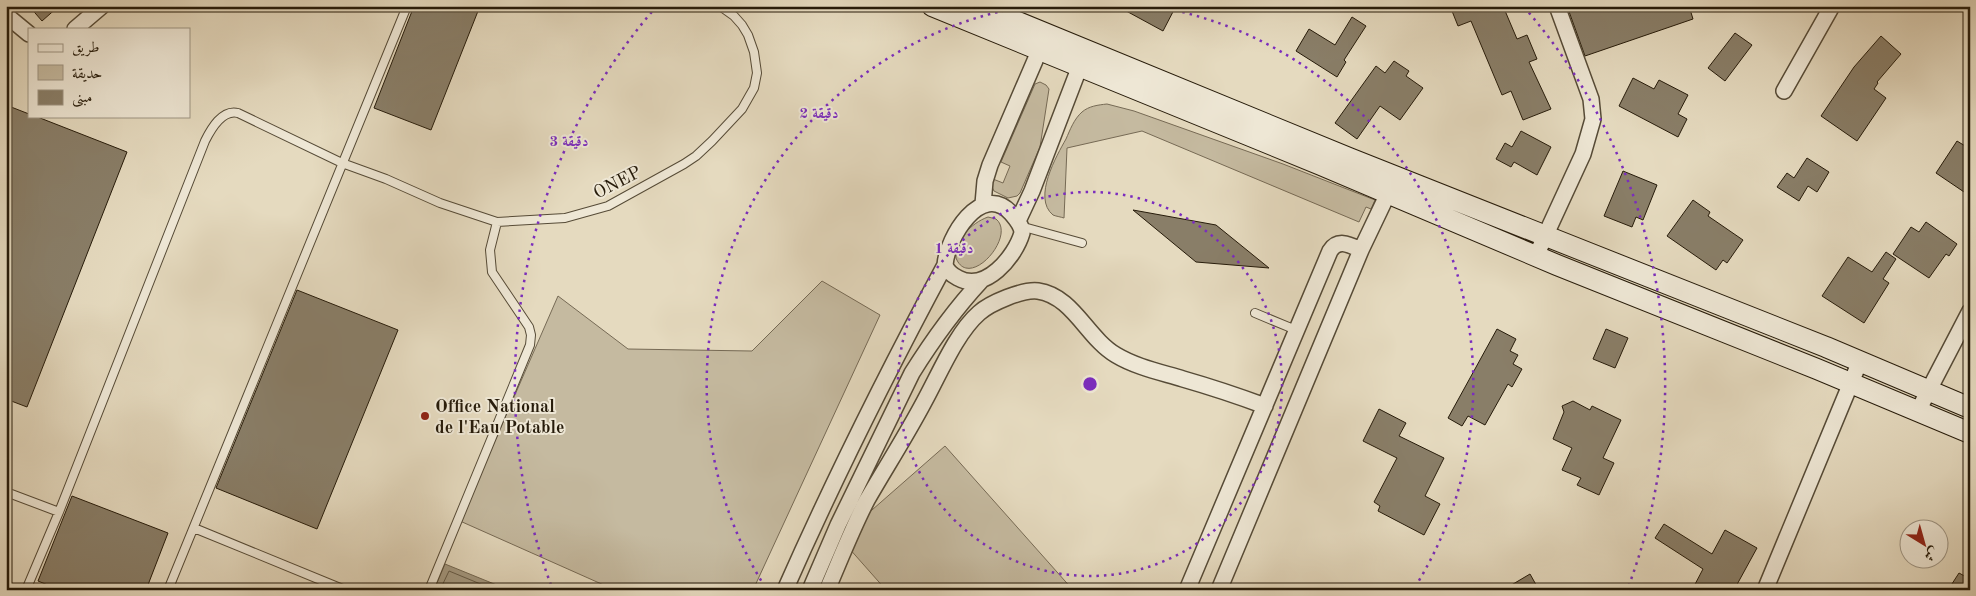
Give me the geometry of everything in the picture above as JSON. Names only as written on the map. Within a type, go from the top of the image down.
[{"type":"street","points":[[76,28],[102,6]]},
{"type":"street","points":[[932,6],[1043,42],[1391,185],[1536,256],[1970,433]]},
{"type":"street","points":[[979,6],[1043,42]]},
{"type":"street","points":[[1536,256],[1583,154],[1593,119],[1591,100],[1557,6]]},
{"type":"street","points":[[1784,91],[1832,6]]},
{"type":"street","points":[[6,15],[28,33]]},
{"type":"street","points":[[983,204],[985,181],[990,165],[1043,42]]},
{"type":"street","points":[[1019,224],[1083,59]]},
{"type":"street","points":[[1391,185],[1546,236],[1860,361],[1970,408]]},
{"type":"street","points":[[1219,590],[1361,250],[1391,185]]},
{"type":"street","points":[[785,590],[819,514],[870,410],[945,265],[948,250],[970,214],[983,204],[1000,205],[1010,212],[1019,224],[1022,233],[1014,250],[995,271],[981,281],[966,297],[924,353],[912,373],[838,525],[810,590]]},
{"type":"street","points":[[1187,590],[1333,246],[1340,243],[1361,250]]},
{"type":"street","points":[[945,265],[948,272],[961,280],[972,283],[981,281]]},
{"type":"street","points":[[827,590],[866,502],[925,402],[950,352],[978,313],[990,304],[1030,291],[1045,293],[1067,305],[1096,339],[1121,358],[1144,367],[1231,393],[1265,406]]},
{"type":"street","points":[[1918,411],[1970,311]]},
{"type":"street","points":[[1765,590],[1860,361]]},
{"type":"lane","points":[[168,590],[406,6]]},
{"type":"lane","name":"ONEP","points":[[26,590],[59,512],[205,140],[214,125],[228,113],[238,113],[342,162],[440,203],[497,222],[565,218],[608,206],[684,164],[712,141],[742,109],[754,88],[757,73],[754,52],[748,36],[734,16],[720,6]]},
{"type":"lane","points":[[429,590],[530,345],[531,335],[529,327],[492,272],[490,250],[497,222]]},
{"type":"lane","points":[[1019,224],[1082,243]]},
{"type":"lane","points":[[1255,313],[1296,330]]},
{"type":"lane","points":[[6,492],[59,512]]},
{"type":"lane","points":[[194,528],[345,590]]},
{"type":"green space","points":[[1040,82],[1049,89],[1040,147],[1020,193],[1017,196],[1008,198],[994,191],[991,185],[993,179],[1003,183],[1010,166],[1001,162],[1035,84]]},
{"type":"green space","points":[[1107,104],[1134,111],[1283,164],[1375,200],[1371,209],[1366,207],[1359,222],[1142,131],[1067,148],[1064,218],[1053,215],[1047,208],[1045,198],[1048,177],[1057,155],[1079,115],[1091,107]]},
{"type":"green space","points":[[988,217],[996,219],[1001,227],[996,248],[980,265],[971,268],[962,266],[956,258],[956,251],[961,239],[976,223]]},
{"type":"green space","points":[[822,281],[880,315],[753,590],[615,590],[460,521],[558,296],[628,349],[752,351]]},
{"type":"green space","points":[[945,446],[1073,590],[886,590],[840,538]]},
{"type":"water","points":[[445,564],[509,590],[434,590]]},
{"type":"building","points":[[29,6],[59,6],[42,21]]},
{"type":"building","points":[[414,6],[480,6],[431,130],[374,108]]},
{"type":"building","points":[[1117,6],[1176,6],[1163,31]]},
{"type":"building","points":[[1450,6],[1503,6],[1517,39],[1527,35],[1537,59],[1529,62],[1551,109],[1523,120],[1511,91],[1502,95],[1471,21],[1458,26]]},
{"type":"building","points":[[1567,6],[1689,6],[1693,19],[1585,56]]},
{"type":"building","points":[[1352,17],[1366,26],[1344,60],[1346,62],[1337,77],[1296,51],[1309,29],[1335,45]]},
{"type":"building","points":[[1735,33],[1752,45],[1725,81],[1708,68]]},
{"type":"building","points":[[1881,36],[1901,54],[1877,82],[1874,89],[1886,98],[1857,141],[1821,116],[1854,67]]},
{"type":"building","points":[[1394,61],[1409,71],[1406,76],[1423,88],[1400,120],[1380,106],[1357,139],[1335,123],[1376,66],[1385,73]]},
{"type":"building","points":[[1633,78],[1654,89],[1659,80],[1688,95],[1678,114],[1687,119],[1678,137],[1619,106]]},
{"type":"building","points":[[6,105],[28,114],[28,118],[40,118],[127,152],[27,407],[6,399]]},
{"type":"building","points":[[1521,131],[1551,147],[1537,175],[1514,162],[1511,167],[1496,159],[1505,143],[1512,147]]},
{"type":"building","points":[[1957,141],[1970,149],[1970,196],[1936,173]]},
{"type":"building","points":[[1807,158],[1829,172],[1817,192],[1808,186],[1799,201],[1777,187],[1787,173],[1794,178]]},
{"type":"building","points":[[1623,171],[1657,185],[1643,220],[1636,217],[1632,227],[1604,216]]},
{"type":"building","points":[[1693,200],[1710,212],[1708,216],[1743,240],[1727,263],[1723,260],[1716,270],[1667,236]]},
{"type":"building","points":[[1133,210],[1216,225],[1269,268],[1196,262]]},
{"type":"building","points":[[1926,222],[1957,244],[1949,256],[1946,254],[1929,278],[1893,254],[1911,227],[1919,232]]},
{"type":"building","points":[[1886,252],[1896,259],[1883,279],[1889,283],[1864,323],[1822,296],[1848,257],[1872,272]]},
{"type":"building","points":[[297,290],[398,330],[317,529],[216,488]]},
{"type":"building","points":[[1497,329],[1516,339],[1510,351],[1518,355],[1513,364],[1522,369],[1512,387],[1508,384],[1485,425],[1468,416],[1462,426],[1448,418]]},
{"type":"building","points":[[1606,329],[1628,338],[1615,368],[1593,359]]},
{"type":"building","points":[[1573,401],[1590,410],[1592,406],[1621,420],[1603,458],[1614,463],[1599,495],[1577,485],[1581,478],[1562,470],[1572,448],[1553,439],[1564,412],[1562,406]]},
{"type":"building","points":[[1379,409],[1406,423],[1399,436],[1444,458],[1425,496],[1440,504],[1424,535],[1378,511],[1380,506],[1374,502],[1397,458],[1363,441]]},
{"type":"building","points":[[72,496],[168,533],[146,590],[60,590],[38,581]]},
{"type":"building","points":[[1664,524],[1712,554],[1725,530],[1757,548],[1734,590],[1692,590],[1703,569],[1655,538]]},
{"type":"building","points":[[1959,573],[1970,579],[1970,590],[1948,590]]},
{"type":"building","points":[[1530,574],[1539,590],[1503,590]]},
{"type":"place","name":"Office National de l'Eau Potable","points":[[425,416]]}]
